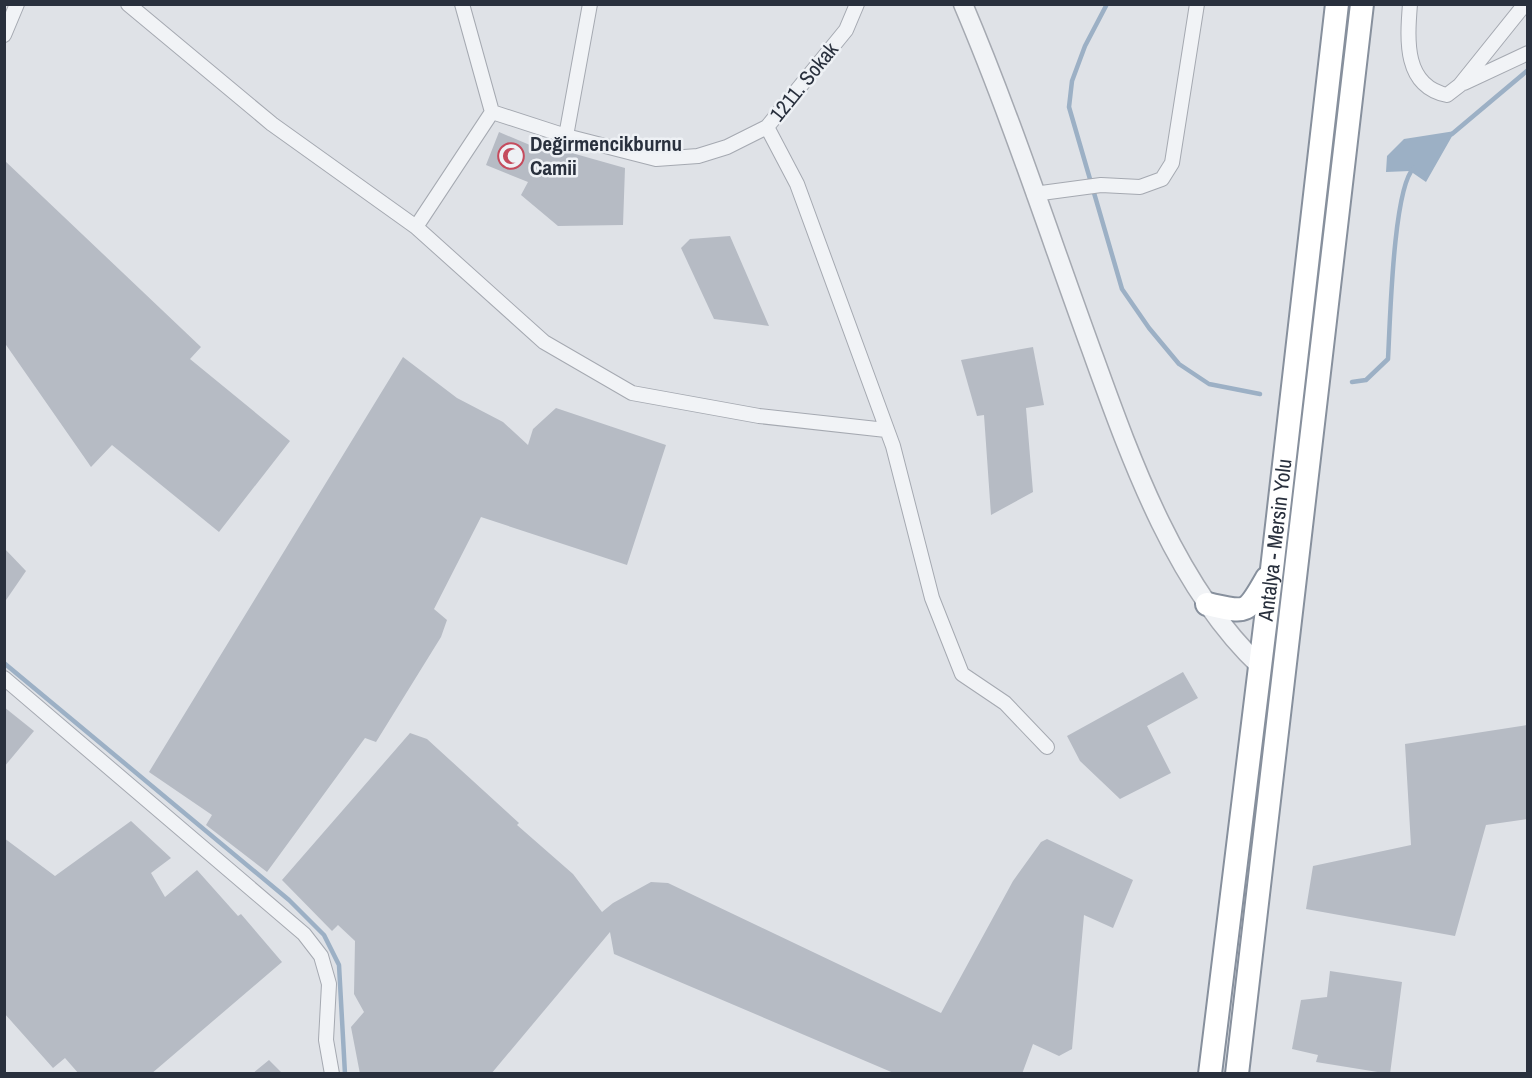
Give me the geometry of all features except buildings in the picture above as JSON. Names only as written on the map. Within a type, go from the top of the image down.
[{"type":"highway","name":"Antalya - Mersin Yolu","points":[[1210,1074],[1272,569],[1337,4]]},
{"type":"highway","name":"Antalya - Mersin Yolu","points":[[1237,1074],[1286,671],[1362,4]]},
{"type":"highway","points":[[1207,604],[1238,611],[1245,609],[1252,604],[1272,569]]},
{"type":"highway","points":[[1260,666],[1286,671]]},
{"type":"street","points":[[4,34],[17,4]]},
{"type":"street","points":[[128,4],[272,124],[416,227],[544,342],[632,393],[759,416],[886,430]]},
{"type":"street","points":[[416,227],[492,112],[462,4]]},
{"type":"street","points":[[566,136],[590,4]]},
{"type":"street","name":"1211. Sokak","points":[[492,112],[566,136],[656,159],[698,156],[727,147],[766,127],[846,30],[857,4]]},
{"type":"street","points":[[963,4],[1143,484],[1187,571],[1207,604],[1242,650],[1260,666]]},
{"type":"street","points":[[1034,194],[1101,185],[1140,187],[1162,179],[1172,163],[1197,4]]},
{"type":"street","points":[[1410,4],[1409,43],[1417,79],[1432,92],[1447,95],[1460,85],[1527,53]]},
{"type":"street","points":[[1460,85],[1525,4]]},
{"type":"street","points":[[766,127],[797,184],[886,430],[932,598],[962,674],[1005,703],[1047,747]]},
{"type":"street","points":[[4,678],[304,934],[321,956],[329,984],[326,1040],[332,1074]]},
{"type":"water","points":[[1455,131],[1426,182],[1410,171],[1386,172],[1387,156],[1404,139]]},
{"type":"waterway","points":[[1107,4],[1085,46],[1072,81],[1069,107],[1122,289],[1149,328],[1179,364],[1209,384],[1260,394]]},
{"type":"waterway","points":[[1452,134],[1528,70]]},
{"type":"waterway","points":[[1352,382],[1366,380],[1388,359],[1397,227],[1407,180],[1414,168]]},
{"type":"waterway","points":[[4,663],[289,900],[324,935],[339,965],[345,1074]]},
{"type":"place","name":"Değirmencikburnu Camii","points":[[511,156]]}]
